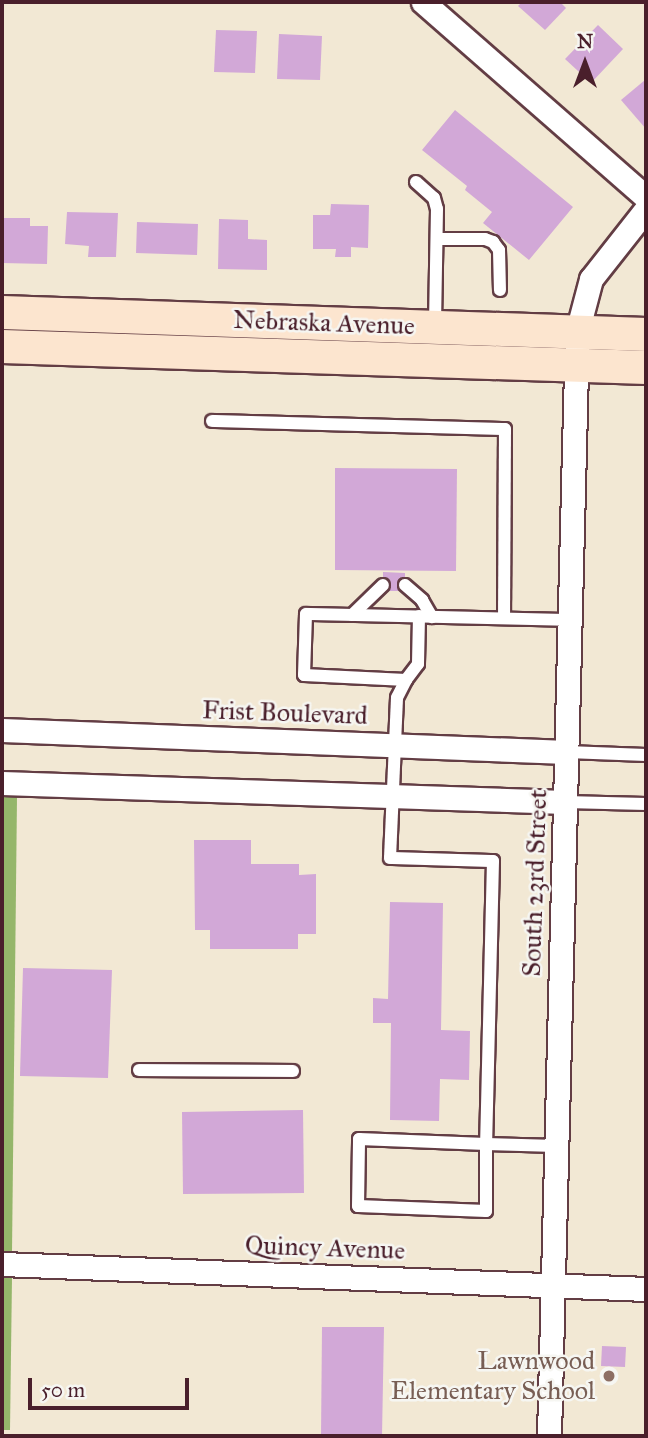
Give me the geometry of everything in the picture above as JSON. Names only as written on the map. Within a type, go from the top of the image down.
[{"type":"street","points":[[423,2],[646,197]]},
{"type":"street","name":"South 23rd Street","points":[[549,1436],[577,332],[591,279],[646,209]]},
{"type":"street","points":[[8,312],[8,347]]},
{"type":"street","name":"Nebraska Avenue","points":[[8,312],[646,334]]},
{"type":"street","name":"Nebraska Avenue","points":[[8,347],[646,367]]},
{"type":"street","name":"Frist Boulevard","points":[[2,730],[567,752]]},
{"type":"street","points":[[2,783],[565,802]]},
{"type":"street","name":"Quincy Avenue","points":[[2,1264],[646,1289]]},
{"type":"lane","points":[[416,182],[436,203],[435,327]]},
{"type":"lane","points":[[436,239],[485,239],[494,242],[499,250],[499,290]]},
{"type":"lane","points":[[212,421],[505,429],[504,618]]},
{"type":"lane","points":[[352,615],[383,585]]},
{"type":"lane","points":[[405,585],[422,600],[425,617],[418,664],[397,698],[390,858],[493,862],[486,1144],[485,1211],[358,1206],[359,1139],[486,1144],[556,1146]]},
{"type":"lane","points":[[406,680],[304,675],[306,614],[570,620]]},
{"type":"lane","points":[[567,752],[646,755]]},
{"type":"lane","points":[[565,802],[646,804]]},
{"type":"lane","points":[[139,1070],[293,1071]]},
{"type":"green space","points":[[2,796],[17,797],[12,1252],[2,1252]]},
{"type":"green space","points":[[2,1277],[12,1277],[10,1430],[2,1430]]},
{"type":"building","points":[[522,2],[560,2],[566,8],[545,30],[518,6]]},
{"type":"building","points":[[598,25],[623,49],[591,83],[565,59]]},
{"type":"building","points":[[216,30],[257,31],[255,73],[214,72]]},
{"type":"building","points":[[279,34],[322,36],[320,80],[277,79]]},
{"type":"building","points":[[646,81],[646,129],[621,100]]},
{"type":"building","points":[[455,110],[573,207],[529,260],[483,223],[492,212],[465,190],[467,186],[422,150]]},
{"type":"building","points":[[331,204],[369,205],[368,248],[351,247],[351,257],[335,257],[336,249],[313,249],[313,215],[330,215]]},
{"type":"building","points":[[67,212],[118,213],[116,257],[88,257],[89,246],[65,244]]},
{"type":"building","points":[[2,218],[30,218],[30,226],[48,226],[47,264],[2,263]]},
{"type":"building","points":[[219,219],[248,220],[248,239],[267,240],[267,270],[218,269]]},
{"type":"building","points":[[137,222],[198,224],[197,255],[136,253]]},
{"type":"building","points":[[335,468],[457,469],[456,571],[335,570]]},
{"type":"building","points":[[383,572],[405,573],[405,591],[383,591]]},
{"type":"building","points":[[194,840],[251,840],[251,864],[299,864],[299,875],[316,874],[316,934],[298,934],[298,949],[210,949],[210,930],[195,930]]},
{"type":"building","points":[[390,902],[443,903],[441,1030],[470,1031],[469,1080],[440,1079],[439,1121],[390,1120],[391,1023],[373,1023],[373,998],[388,999]]},
{"type":"building","points":[[23,968],[112,970],[108,1078],[20,1076]]},
{"type":"building","points":[[303,1110],[304,1193],[183,1194],[182,1112]]},
{"type":"building","points":[[322,1327],[384,1327],[382,1436],[321,1436]]},
{"type":"building","points":[[602,1346],[626,1347],[625,1367],[601,1366]]},
{"type":"place","name":"Lawnwood Elementary School","points":[[609,1376]]}]
